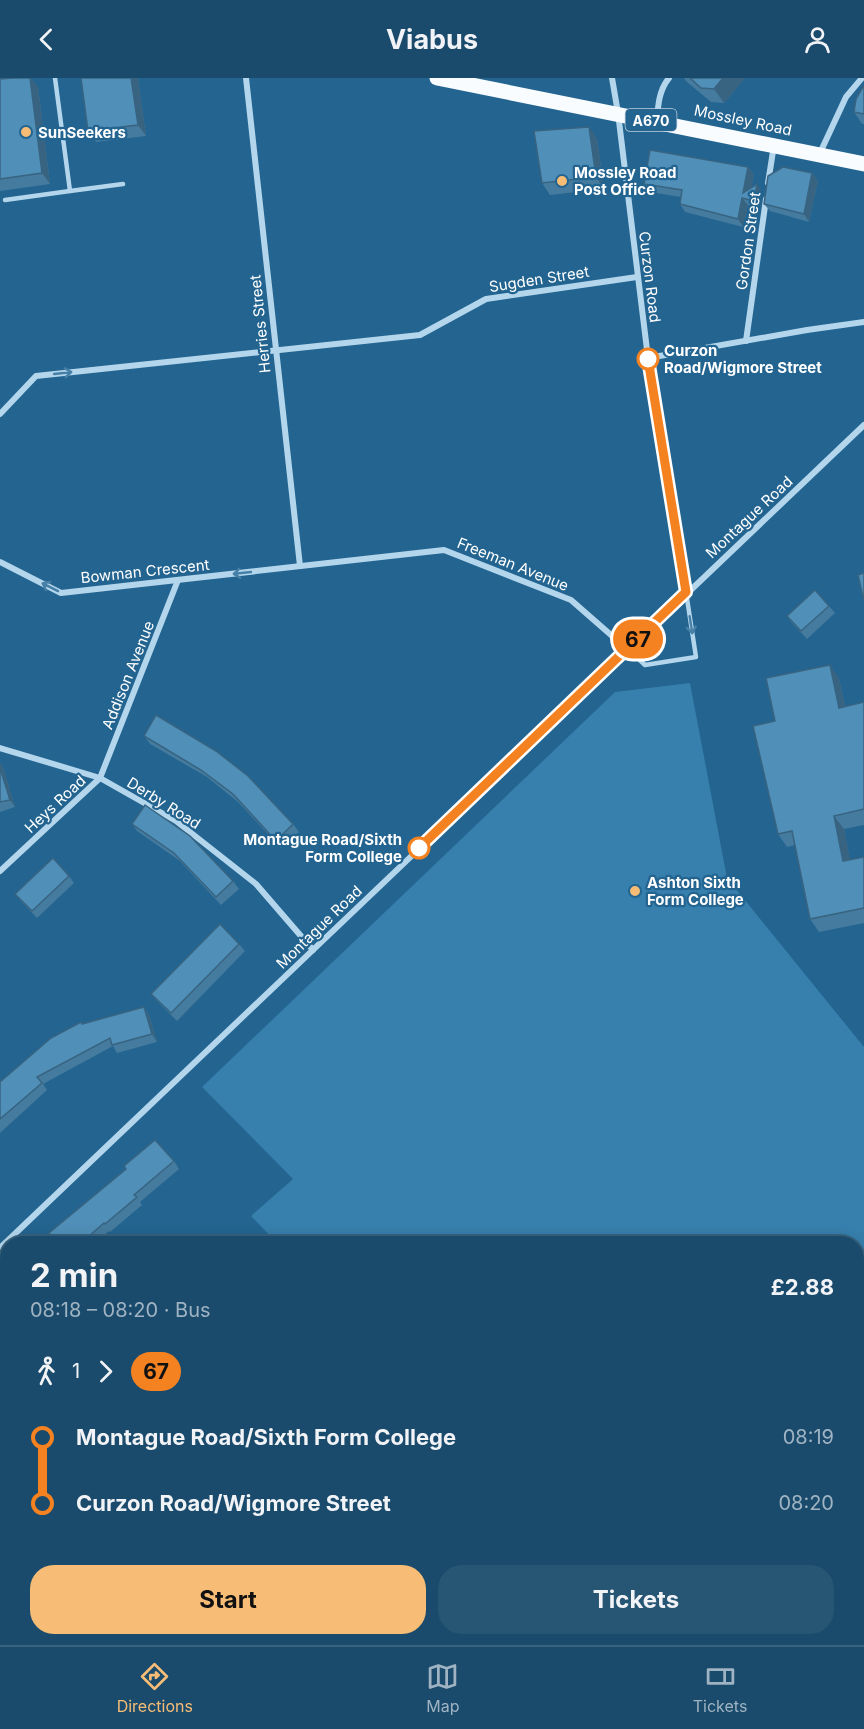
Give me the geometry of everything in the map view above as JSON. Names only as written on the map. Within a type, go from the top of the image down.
[{"type":"main road","name":"Mossley Road","points":[[437,78],[864,164]]},
{"type":"street","name":"Herries Street","points":[[246,78],[300,566]]},
{"type":"street","name":"Curzon Road","points":[[612,78],[648,358],[686,592]]},
{"type":"street","points":[[657,121],[658,101],[663,85],[669,78]]},
{"type":"street","points":[[820,154],[846,97],[862,78]]},
{"type":"street","name":"Gordon Street","points":[[746,341],[774,145]]},
{"type":"street","name":"Sugden Street","points":[[275,350],[420,335],[486,299],[637,277]]},
{"type":"street","points":[[648,358],[864,322]]},
{"type":"street","points":[[0,414],[36,376],[275,350]]},
{"type":"street","name":"Montague Road","points":[[13,1236],[686,592],[864,425]]},
{"type":"street","name":"Freeman Avenue","points":[[300,566],[444,550],[571,600],[627,649]]},
{"type":"street","name":"Bowman Crescent","points":[[0,562],[61,593],[300,566]]},
{"type":"street","name":"Addison Avenue","points":[[100,778],[178,580]]},
{"type":"street","name":"Derby Road","points":[[0,748],[100,778],[176,821],[256,884],[313,950]]},
{"type":"street","name":"Heys Road","points":[[0,871],[100,778]]},
{"type":"lane","points":[[55,78],[70,191]]},
{"type":"lane","points":[[5,200],[123,184]]},
{"type":"lane","name":"Curzon Road","points":[[627,649],[645,665],[696,657],[686,592]]},
{"type":"shaded area","name":"Ashton Sixth Form College","points":[[690,683],[727,878],[864,1047],[864,1236],[270,1236],[251,1216],[293,1179],[202,1087],[615,692]]},
{"type":"building","points":[[30,78],[42,173],[0,179],[0,79]]},
{"type":"building","points":[[81,78],[131,78],[138,125],[88,131]]},
{"type":"building","points":[[690,78],[723,78],[714,89],[701,88]]},
{"type":"building","points":[[864,85],[864,114],[854,112],[856,99]]},
{"type":"building","points":[[589,127],[596,177],[542,183],[534,131]]},
{"type":"building","points":[[650,150],[748,167],[743,193],[757,184],[754,201],[742,198],[738,219],[680,204],[682,190],[644,184]]},
{"type":"building","points":[[783,167],[812,173],[804,214],[764,204],[768,176]]},
{"type":"building","points":[[864,573],[864,601],[858,575]]},
{"type":"building","points":[[815,590],[829,606],[801,631],[787,616]]},
{"type":"building","points":[[830,665],[839,708],[864,702],[864,809],[834,816],[843,861],[864,857],[864,908],[810,919],[792,831],[778,834],[753,726],[775,721],[766,678]]},
{"type":"building","points":[[156,715],[216,751],[248,776],[293,824],[276,841],[233,794],[201,770],[144,736]]},
{"type":"building","points":[[0,768],[10,800],[0,802]]},
{"type":"building","points":[[145,805],[190,836],[233,881],[216,897],[174,853],[132,824]]},
{"type":"building","points":[[53,858],[69,876],[32,911],[15,894]]},
{"type":"building","points":[[220,924],[239,944],[171,1013],[151,994]]},
{"type":"building","points":[[144,1007],[152,1034],[112,1045],[110,1038],[37,1077],[42,1083],[0,1119],[0,1082],[51,1038],[81,1022],[82,1024]]},
{"type":"building","points":[[155,1140],[174,1161],[134,1195],[137,1197],[89,1236],[51,1236],[49,1233],[126,1169],[124,1166]]},
{"type":"bus line","name":"67","points":[[419,848],[686,592],[648,359]]},
{"type":"place","name":"SunSeekers","points":[[26,132]]},
{"type":"place","name":"Mossley Road Post Office","points":[[562,181]]},
{"type":"place","name":"Curzon Road/Wigmore Street","points":[[648,359]]},
{"type":"place","name":"Montague Road/Sixth Form College","points":[[419,848]]},
{"type":"place","name":"Ashton Sixth Form College","points":[[635,891]]}]
